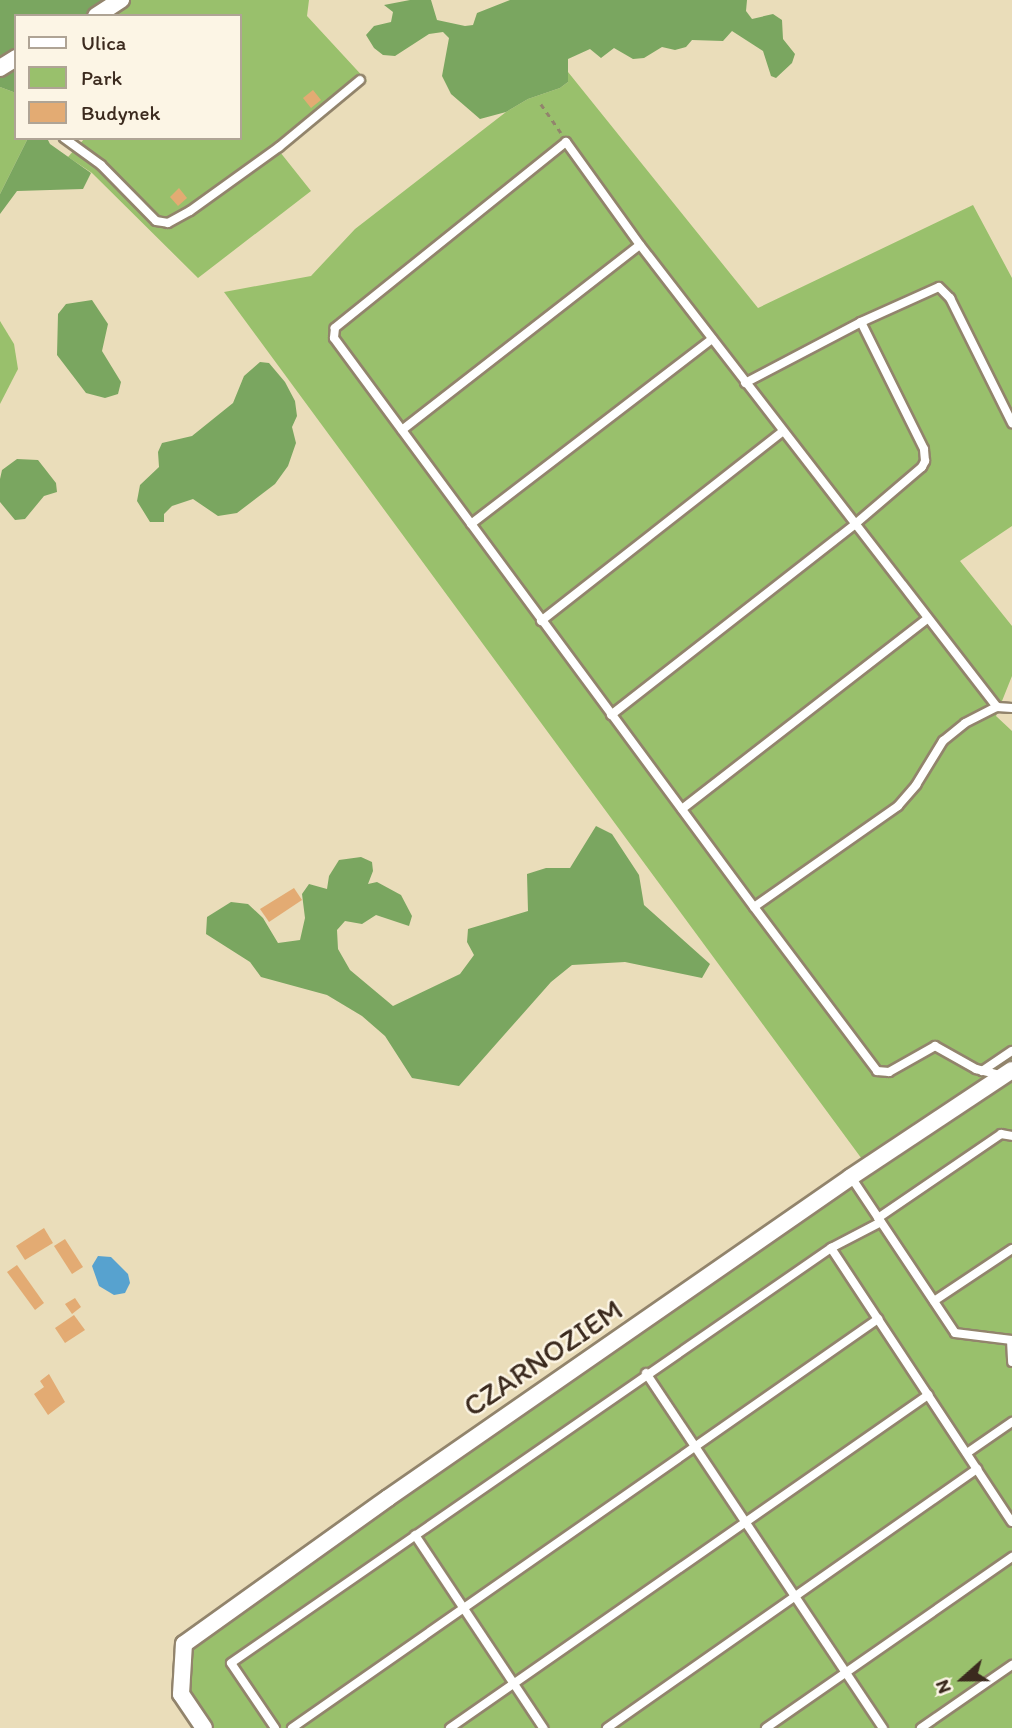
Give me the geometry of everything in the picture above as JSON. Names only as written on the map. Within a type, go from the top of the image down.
[{"type":"street","points":[[99,14],[121,0]]},
{"type":"street","name":"CZARNOZIEM","points":[[204,1728],[181,1694],[184,1644],[387,1498],[1006,1072]]},
{"type":"lane","points":[[67,140],[101,165],[156,221],[168,223],[279,147],[360,80]]},
{"type":"lane","points":[[997,706],[782,432],[640,245],[566,142],[335,328],[334,338],[541,621],[877,1071],[889,1072],[935,1046],[982,1071],[1006,1072]]},
{"type":"lane","points":[[402,430],[640,245]]},
{"type":"lane","points":[[746,383],[934,287],[943,289],[950,298],[1012,423]]},
{"type":"lane","points":[[611,715],[854,525],[922,467],[926,456],[861,322]]},
{"type":"lane","points":[[471,524],[712,339]]},
{"type":"lane","points":[[541,621],[782,432]]},
{"type":"lane","points":[[682,809],[927,618]]},
{"type":"lane","points":[[754,907],[898,806],[943,741],[965,723],[997,706],[1012,708]]},
{"type":"lane","points":[[982,1071],[1012,1051]]},
{"type":"lane","points":[[275,1728],[231,1663],[646,1373],[831,1248],[879,1220],[1002,1134],[1012,1136]]},
{"type":"lane","points":[[851,1177],[955,1333],[1011,1340],[1012,1362]]},
{"type":"lane","points":[[831,1248],[1012,1522]]},
{"type":"lane","points":[[934,1301],[1012,1249]]},
{"type":"lane","points":[[292,1728],[878,1319]]},
{"type":"lane","points":[[646,1373],[883,1728]]},
{"type":"lane","points":[[450,1728],[928,1395]]},
{"type":"lane","points":[[967,1453],[1012,1422]]},
{"type":"lane","points":[[607,1728],[977,1469]]},
{"type":"lane","points":[[415,1535],[543,1728]]},
{"type":"lane","points":[[766,1728],[1012,1557]]},
{"type":"lane","points":[[922,1728],[1012,1665]]},
{"type":"path","points":[[541,104],[566,142]]},
{"type":"green space","points":[[0,0],[110,0],[93,14],[14,14],[14,92],[0,87]]},
{"type":"green space","points":[[128,0],[309,0],[307,16],[367,81],[280,152],[311,191],[198,278],[92,173],[68,157],[83,140],[242,140],[242,14],[110,14]]},
{"type":"green space","points":[[410,0],[431,0],[437,20],[465,26],[473,25],[477,13],[510,0],[747,0],[746,11],[752,19],[773,14],[782,20],[783,39],[795,54],[792,63],[776,78],[771,76],[763,51],[732,31],[723,41],[692,40],[686,47],[675,50],[662,47],[644,58],[633,59],[614,48],[601,58],[590,49],[568,59],[568,82],[560,88],[528,99],[506,112],[480,119],[451,94],[442,76],[449,38],[443,32],[429,34],[395,56],[383,55],[374,48],[366,35],[374,26],[391,22],[393,12],[384,5]]},
{"type":"green space","points":[[568,72],[758,308],[973,205],[1012,278],[1012,526],[960,561],[1012,626],[1012,676],[996,716],[1012,731],[1012,1728],[210,1728],[187,1685],[192,1645],[325,1547],[870,1170],[224,292],[311,276],[355,229],[506,112],[528,99],[560,88],[568,82]]},
{"type":"green space","points":[[0,87],[14,92],[14,140],[27,140],[0,194]]},
{"type":"green space","points":[[27,140],[48,140],[91,173],[83,189],[17,191],[0,214],[0,194]]},
{"type":"green space","points":[[92,300],[108,324],[102,351],[121,382],[118,394],[105,398],[86,393],[57,355],[58,314],[66,304]]},
{"type":"green space","points":[[0,321],[14,344],[18,369],[0,404]]},
{"type":"green space","points":[[260,362],[269,363],[285,382],[295,401],[297,416],[292,427],[296,443],[288,466],[275,484],[237,513],[218,516],[193,499],[172,506],[164,514],[164,522],[150,522],[137,501],[140,485],[159,467],[158,452],[162,443],[192,436],[233,403],[244,376]]},
{"type":"green space","points":[[17,459],[38,460],[56,483],[57,492],[44,496],[25,519],[15,520],[0,502],[0,479],[2,470]]},
{"type":"green space","points":[[596,826],[612,834],[639,875],[644,905],[710,964],[702,978],[625,962],[572,965],[551,982],[459,1086],[412,1078],[385,1036],[362,1016],[327,995],[261,977],[250,962],[206,934],[207,917],[231,902],[248,904],[263,918],[278,943],[300,940],[305,918],[302,894],[309,884],[327,889],[329,876],[339,860],[361,857],[372,862],[373,871],[368,884],[377,882],[401,895],[412,916],[409,926],[376,915],[362,924],[345,921],[337,930],[338,949],[350,970],[393,1006],[460,974],[474,955],[467,942],[468,929],[528,911],[527,874],[546,868],[570,868]]},
{"type":"water","points":[[98,1256],[111,1257],[128,1274],[130,1283],[125,1293],[114,1295],[99,1286],[92,1266]]},
{"type":"building","points":[[313,90],[321,100],[311,108],[303,98]]},
{"type":"building","points":[[179,188],[187,198],[178,206],[170,197]]},
{"type":"building","points":[[294,888],[302,900],[269,922],[260,909]]},
{"type":"building","points":[[44,1228],[53,1243],[25,1260],[16,1246]]},
{"type":"building","points":[[65,1239],[83,1267],[72,1274],[54,1246]]},
{"type":"building","points":[[17,1265],[44,1303],[35,1310],[7,1272]]},
{"type":"building","points":[[75,1298],[81,1307],[72,1314],[65,1304]]},
{"type":"building","points":[[74,1315],[85,1330],[65,1343],[55,1328]]},
{"type":"building","points":[[49,1374],[65,1402],[48,1415],[34,1394],[44,1387],[40,1381]]}]
